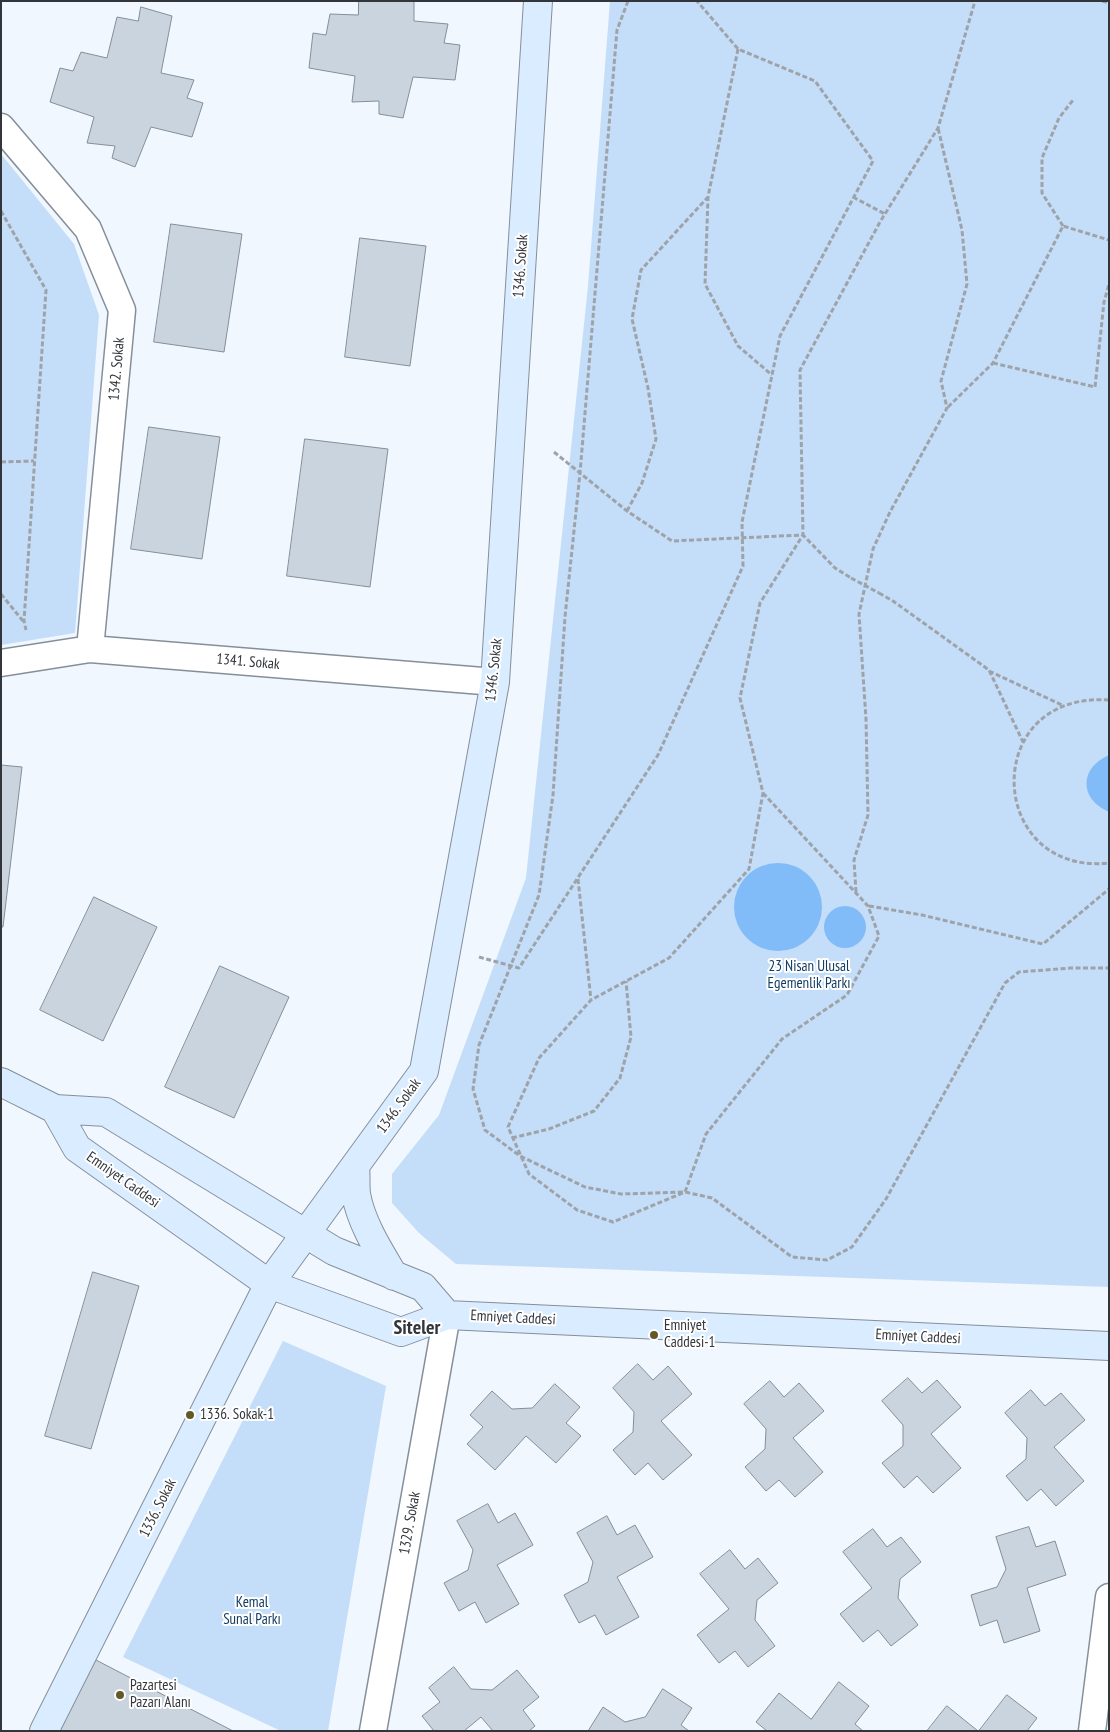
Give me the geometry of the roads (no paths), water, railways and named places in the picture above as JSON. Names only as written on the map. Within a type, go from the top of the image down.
[{"type":"street","name":"1346. Sokak","points":[[270,1284],[424,1071],[495,682],[538,1]]},
{"type":"street","name":"1342. Sokak","points":[[1,127],[88,229],[122,310],[90,649]]},
{"type":"street","name":"1341. Sokak","points":[[1,663],[90,649],[495,682]]},
{"type":"street","points":[[1,1082],[55,1109],[106,1112],[334,1250],[422,1288],[447,1315]]},
{"type":"street","name":"Emniyet Caddesi","points":[[55,1109],[78,1148],[270,1284],[401,1332],[447,1315],[1109,1346]]},
{"type":"street","points":[[355,1166],[356,1194],[362,1214],[378,1250],[394,1276]]},
{"type":"street","name":"1336. Sokak","points":[[44,1731],[270,1284]]},
{"type":"street","name":"1329. Sokak","points":[[373,1731],[447,1315]]},
{"type":"street","points":[[1092,1731],[1109,1597]]},
{"type":"water","points":[[1109,755],[1109,812],[1092,799],[1086,784],[1092,768]]},
{"type":"water","points":[[769,863],[787,863],[803,870],[815,882],[822,898],[822,916],[815,932],[803,944],[787,951],[769,951],[753,944],[741,932],[734,916],[734,898],[741,882],[753,870]]},
{"type":"water","points":[[845,906],[860,912],[866,927],[860,942],[845,948],[830,942],[824,927],[830,912]]},
{"type":"place","name":"Emniyet Caddesi-1","points":[[654,1335]]},
{"type":"place","name":"1336. Sokak-1","points":[[190,1415]]},
{"type":"place","name":"Pazartesi Pazarı Alanı","points":[[120,1695]]},
{"type":"district","name":"Siteler","points":[[417,1328]]},
{"type":"park label","name":"23 Nisan Ulusal Egemenlik Parkı","points":[[809,976]]},
{"type":"park label","name":"Kemal Sunal Parkı","points":[[252,1612]]}]
